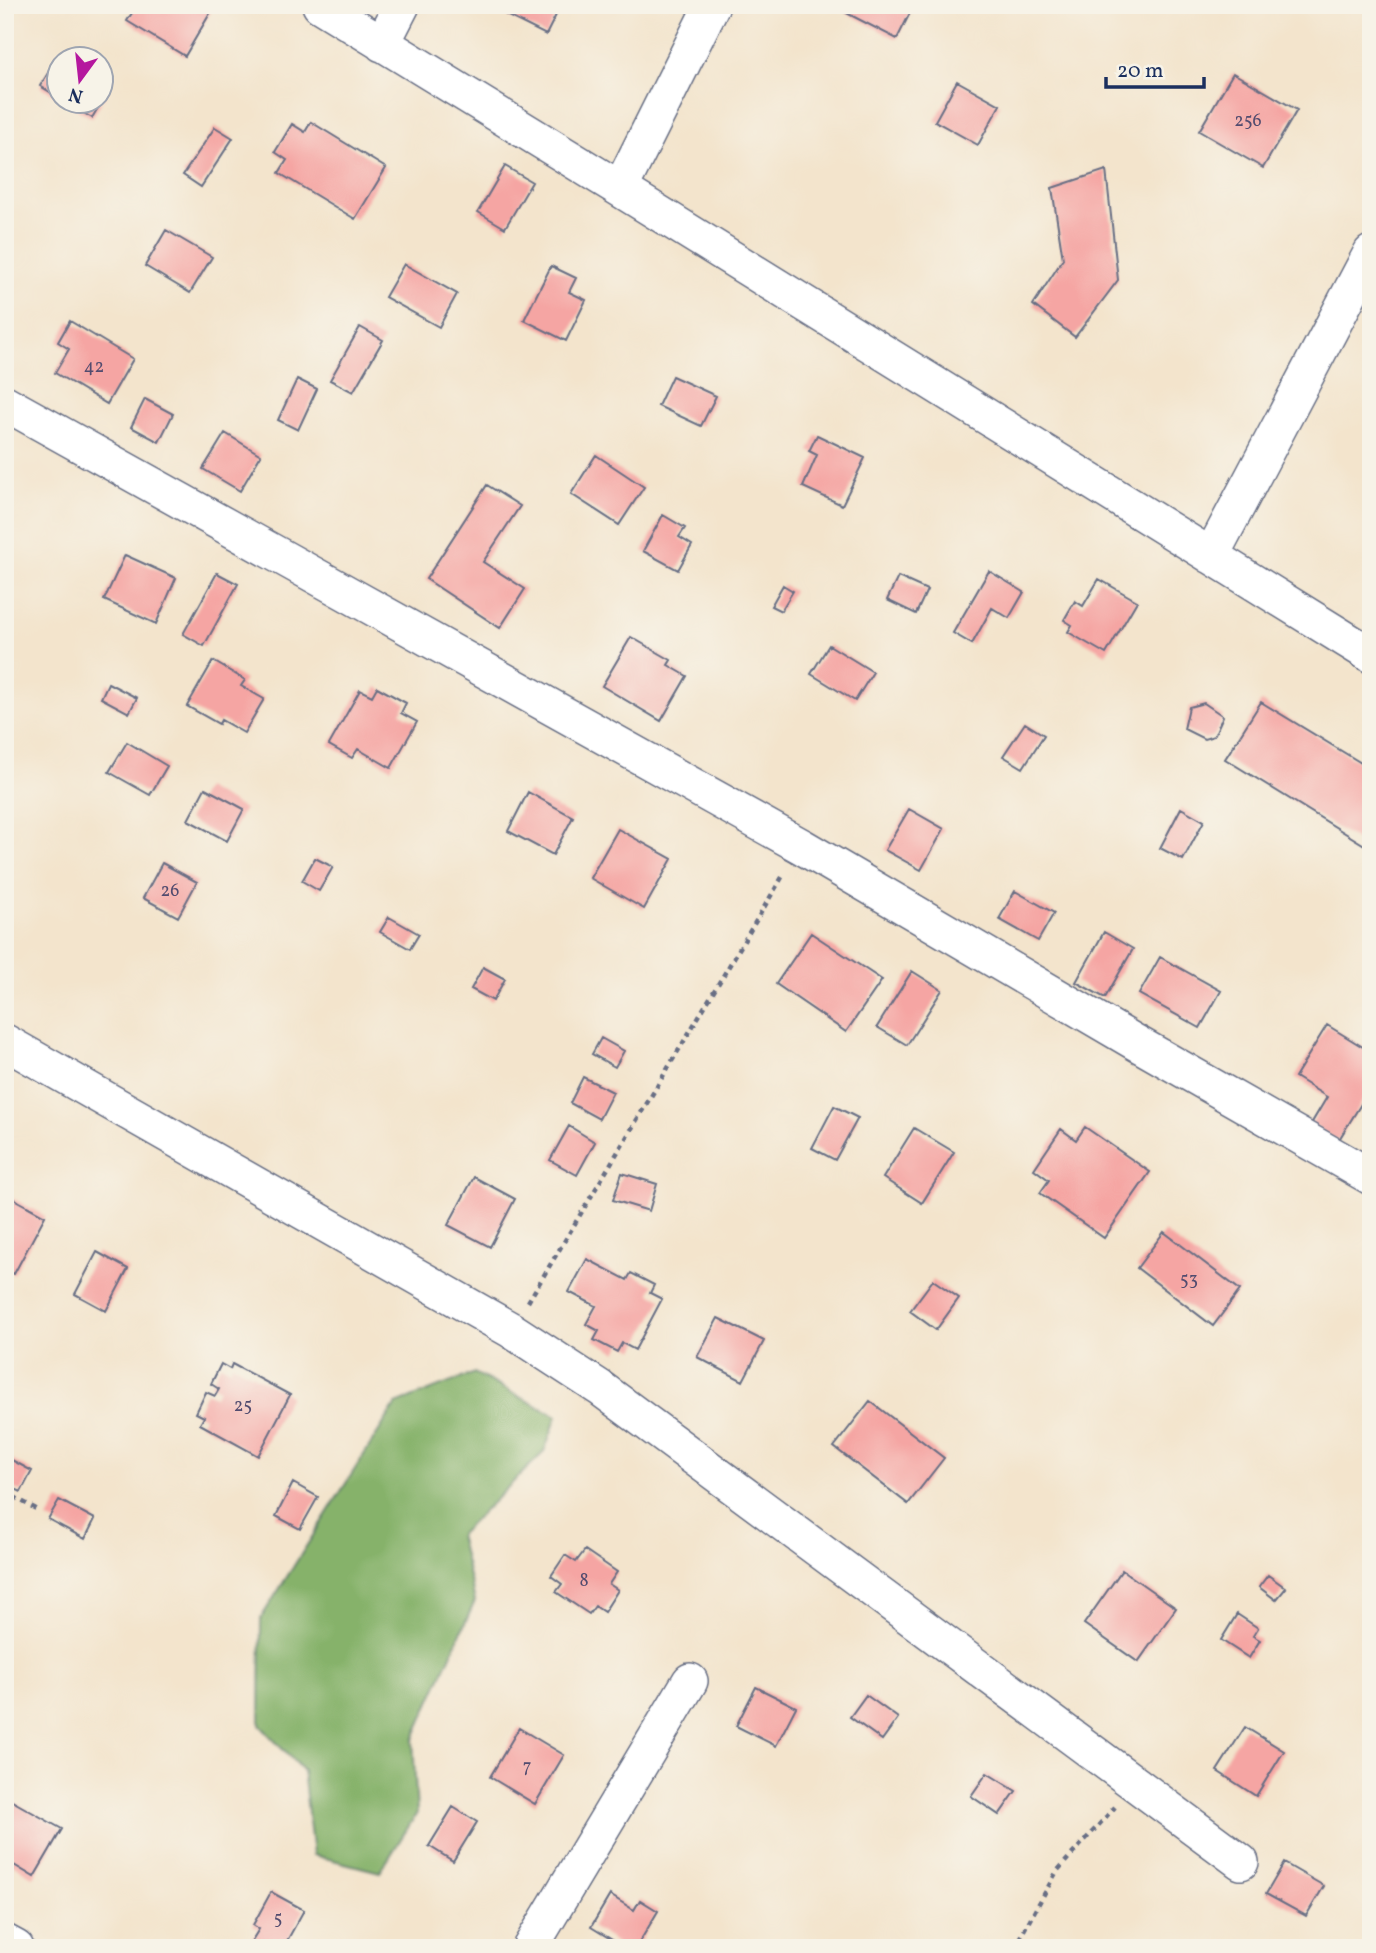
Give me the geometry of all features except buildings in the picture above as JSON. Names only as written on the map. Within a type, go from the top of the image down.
[{"type":"street","points":[[320,5],[1371,655]]},
{"type":"street","points":[[382,44],[402,5]]},
{"type":"street","points":[[620,189],[712,5]]},
{"type":"street","points":[[1211,556],[1371,253]]},
{"type":"street","points":[[5,403],[801,846],[1371,1177]]},
{"type":"street","points":[[5,1042],[512,1330],[600,1388],[1241,1862]]},
{"type":"street","points":[[530,1948],[690,1681]]},
{"type":"street","points":[[5,1942],[16,1948]]},
{"type":"path","points":[[512,1330],[801,846]]},
{"type":"path","points":[[5,1492],[36,1509]]},
{"type":"path","points":[[1014,1948],[1057,1871],[1103,1822],[1133,1783]]},
{"type":"green space","points":[[474,1373],[557,1416],[544,1452],[459,1535],[475,1601],[413,1740],[417,1813],[380,1872],[313,1855],[303,1771],[260,1725],[261,1618],[396,1404]]}]
